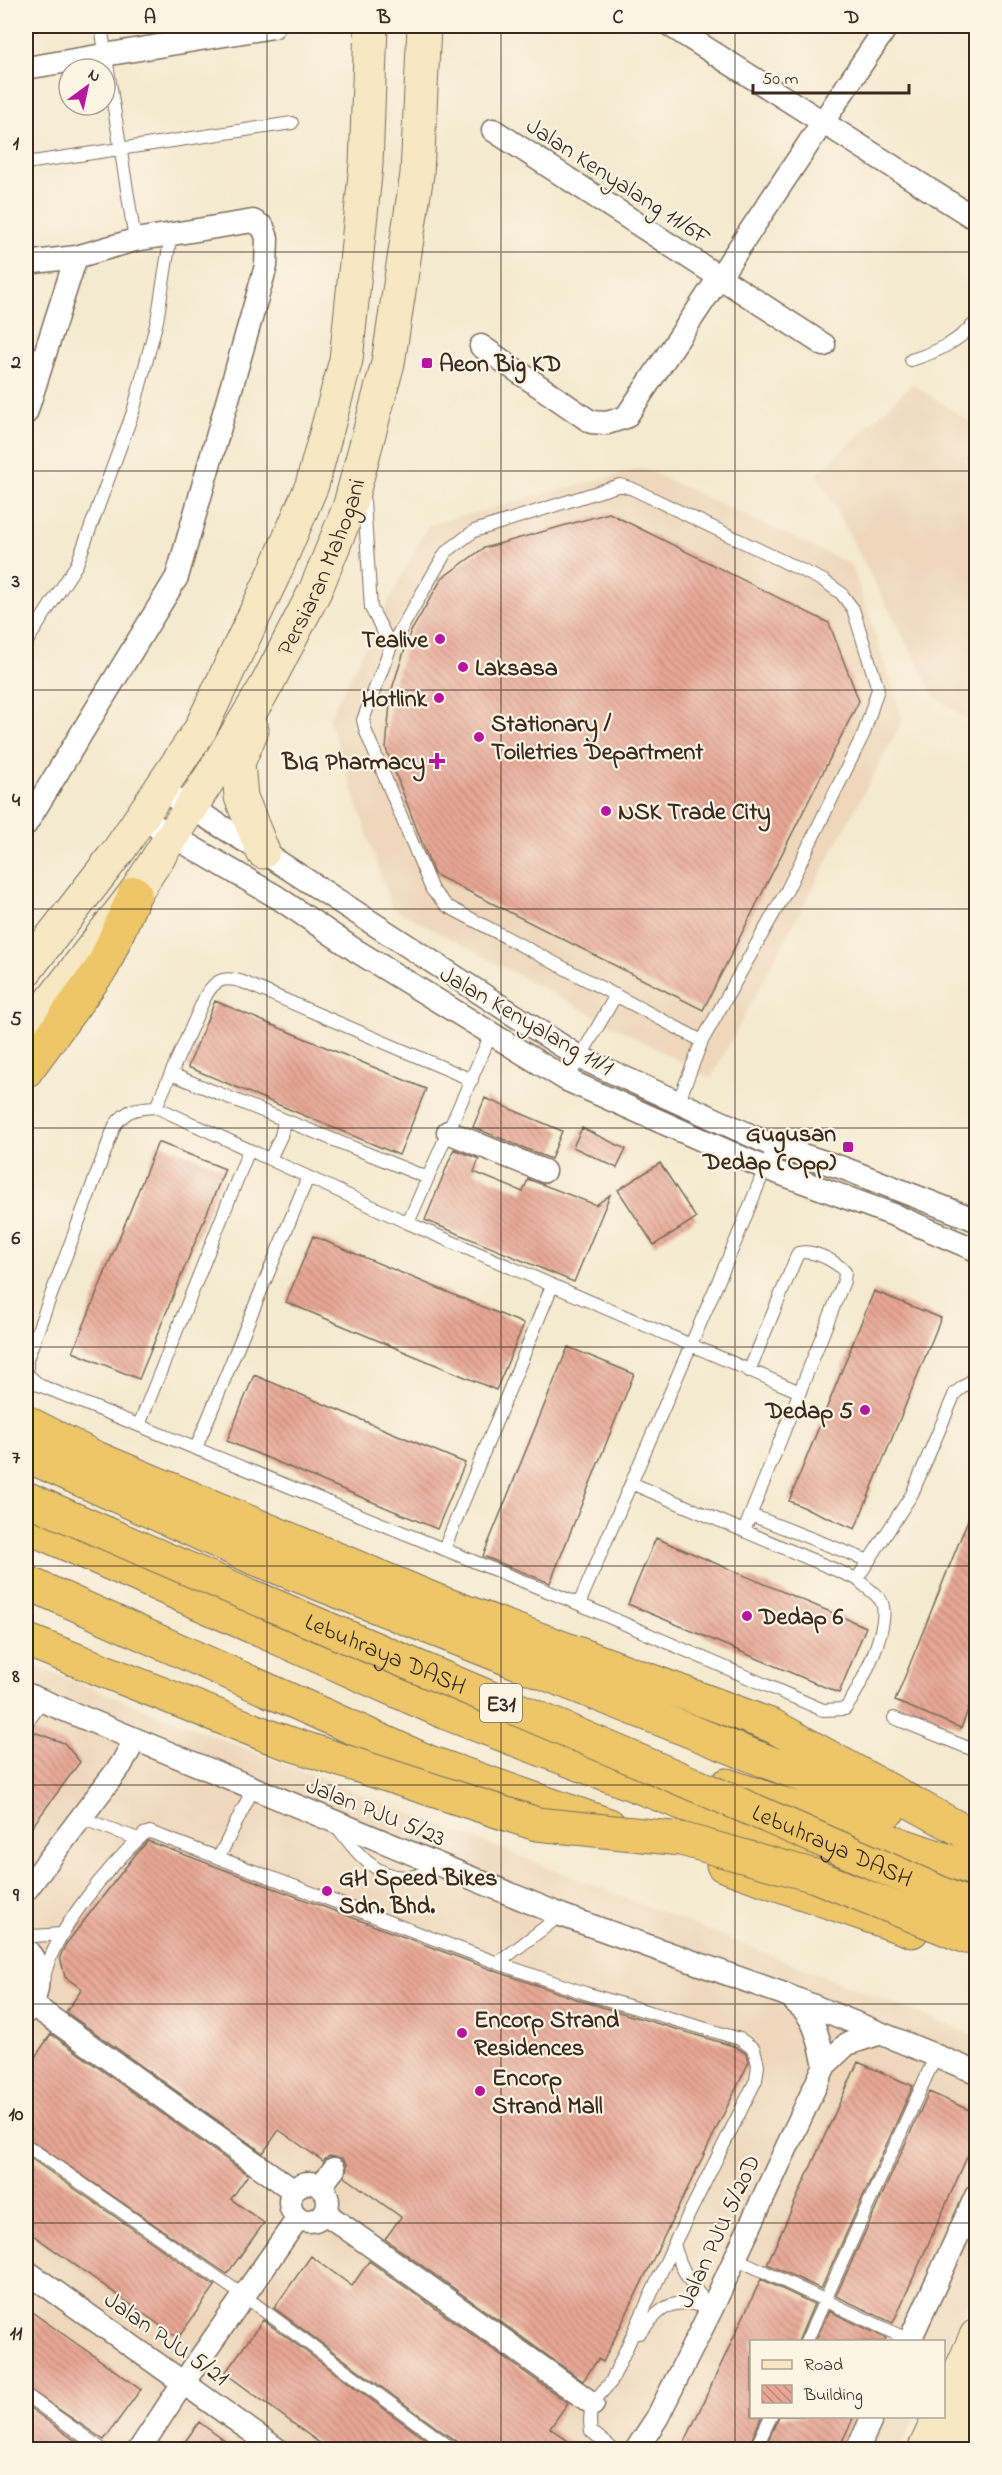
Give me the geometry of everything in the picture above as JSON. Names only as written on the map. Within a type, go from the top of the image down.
[{"type":"highway","points":[[31,1052],[103,966],[135,893]]},
{"type":"highway","points":[[26,1422],[94,1457],[437,1601],[772,1726],[976,1838]]},
{"type":"highway","name":"Lebuhraya DASH","points":[[26,1455],[254,1557],[677,1724],[976,1846]]},
{"type":"highway","name":"Lebuhraya DASH","points":[[26,1497],[240,1593],[856,1854],[976,1910]]},
{"type":"highway","points":[[26,1526],[446,1713],[764,1836],[976,1910]]},
{"type":"highway","points":[[26,1582],[429,1762],[976,1953]]},
{"type":"highway","points":[[26,1640],[276,1739],[537,1824],[681,1839],[815,1876],[966,1937],[976,1938]]},
{"type":"highway","points":[[446,1713],[490,1711],[540,1721],[976,1870]]},
{"type":"main road","name":"Persiaran Mahogani","points":[[26,970],[142,818],[200,730],[274,574],[312,485],[346,360],[366,165],[371,26]]},
{"type":"main road","name":"Persiaran Mahogani","points":[[135,893],[266,686],[316,589],[349,508],[385,382],[417,174],[424,26]]},
{"type":"main road","points":[[263,852],[241,797],[238,763],[266,686]]},
{"type":"main road","points":[[945,2406],[976,2336]]},
{"type":"main road","points":[[957,2450],[976,2405]]},
{"type":"main road","points":[[925,2449],[938,2418]]},
{"type":"street","points":[[671,26],[971,216]]},
{"type":"street","points":[[481,346],[591,422],[607,423],[626,417],[717,277],[887,26]]},
{"type":"street","points":[[26,68],[273,27]]},
{"type":"street","name":"Jalan Kenyalang 11/6F","points":[[493,130],[824,345]]},
{"type":"street","points":[[26,263],[76,257],[135,240],[258,223],[263,227],[267,238],[266,266],[177,578],[28,815]]},
{"type":"street","points":[[26,413],[76,257]]},
{"type":"street","name":"Jalan Kenyalang 11/1","points":[[162,790],[263,852],[579,1057],[679,1100],[774,1146],[843,1168],[976,1220]]},
{"type":"street","name":"Jalan Kenyalang 11/1","points":[[142,818],[277,897],[355,950],[567,1080],[765,1168],[894,1215],[976,1250]]},
{"type":"street","points":[[448,1132],[544,1171]]},
{"type":"street","name":"Jalan PJU 5/23","points":[[34,1697],[561,1915],[784,1994],[976,2072]]},
{"type":"street","points":[[26,1890],[121,1765],[135,1740]]},
{"type":"street","points":[[26,1950],[33,1958],[32,2003],[294,2191]]},
{"type":"street","points":[[784,1994],[803,2007],[814,2024],[825,2065]]},
{"type":"street","name":"Jalan PJU 5/20D","points":[[636,2450],[657,2418],[712,2308],[825,2065],[847,2044],[878,2034]]},
{"type":"street","points":[[320,2187],[334,2169]]},
{"type":"street","points":[[294,2191],[309,2184],[320,2187],[327,2196],[325,2213]]},
{"type":"street","points":[[294,2191],[291,2208],[298,2218],[310,2221],[325,2213]]},
{"type":"street","points":[[909,2340],[976,2196]]},
{"type":"street","points":[[325,2213],[593,2404]]},
{"type":"street","points":[[139,2450],[183,2382],[298,2218]]},
{"type":"street","name":"Jalan PJU 5/21","points":[[26,2271],[278,2450]]},
{"type":"street","name":"Jalan PJU 5/20D","points":[[652,2450],[657,2418]]},
{"type":"street","points":[[857,2450],[872,2418]]},
{"type":"lane","points":[[101,26],[135,240]]},
{"type":"lane","points":[[26,163],[292,123]]},
{"type":"lane","points":[[26,643],[77,564],[129,423],[158,321],[171,234]]},
{"type":"lane","points":[[911,360],[937,352],[954,342],[976,322]]},
{"type":"lane","points":[[363,464],[365,547],[371,608],[391,646]]},
{"type":"lane","points":[[679,1100],[702,1041],[787,890],[864,733],[878,689],[853,609],[841,593],[824,581],[633,489],[620,485],[474,531],[446,552],[391,646],[363,720],[370,742],[438,899],[702,1041]]},
{"type":"lane","points":[[156,1107],[212,985],[220,979],[230,978],[472,1080]]},
{"type":"lane","points":[[567,1080],[616,995]]},
{"type":"lane","points":[[408,1223],[491,1034]]},
{"type":"lane","points":[[171,1074],[284,1122],[428,1178]]},
{"type":"lane","points":[[631,1483],[857,1579],[881,1601],[885,1616],[881,1634],[853,1699],[845,1709],[824,1710],[579,1604],[39,1385],[27,1374],[27,1359],[115,1125],[123,1114],[134,1108],[156,1107],[408,1223],[800,1392]]},
{"type":"lane","points":[[270,1159],[281,1136],[284,1122]]},
{"type":"lane","points":[[579,1604],[774,1146]]},
{"type":"lane","points":[[139,1425],[249,1150]]},
{"type":"lane","points":[[196,1448],[308,1177]]},
{"type":"lane","points":[[744,1531],[844,1281],[845,1272],[839,1265],[807,1251],[798,1253],[749,1371]]},
{"type":"lane","points":[[444,1549],[552,1286]]},
{"type":"lane","points":[[857,1579],[912,1494],[955,1394],[976,1377]]},
{"type":"lane","points":[[750,1515],[869,1561]]},
{"type":"lane","points":[[26,1724],[34,1697]]},
{"type":"lane","points":[[894,1718],[976,1751]]},
{"type":"lane","points":[[219,1857],[253,1789]]},
{"type":"lane","points":[[81,1818],[138,1839]]},
{"type":"lane","points":[[32,2003],[60,1934],[138,1839],[150,1832],[498,1964],[585,1993],[740,2039],[754,2049],[758,2065],[756,2080],[675,2244],[611,2382],[593,2404],[588,2415],[591,2431],[614,2450]]},
{"type":"lane","points":[[498,1964],[561,1915]]},
{"type":"lane","points":[[26,1931],[35,1936],[60,1934]]},
{"type":"lane","points":[[807,2340],[936,2055]]},
{"type":"lane","points":[[26,2145],[244,2296],[454,2450]]},
{"type":"lane","points":[[675,2244],[680,2265],[689,2282],[712,2308]]},
{"type":"lane","points":[[735,2258],[907,2340]]},
{"type":"lane","points":[[629,2343],[661,2308],[685,2302],[712,2308]]},
{"type":"lane","points":[[26,2395],[103,2450]]},
{"type":"lane","points":[[755,2450],[770,2418]]},
{"type":"shaded area","points":[[912,384],[976,426],[976,725],[935,697],[817,474]]},
{"type":"shaded area","name":"NSK Trade City","points":[[643,468],[852,565],[903,720],[711,1078],[391,907],[329,718],[428,525]]},
{"type":"shaded area","points":[[26,1662],[976,2036],[976,2287],[945,2355],[945,2340],[750,2340],[750,2418],[915,2418],[900,2449],[26,2449]]},
{"type":"building","name":"NSK Trade City","points":[[609,513],[829,623],[859,701],[703,1010],[434,874],[386,749],[391,692],[410,633],[442,578],[484,548]]},
{"type":"building","points":[[215,1001],[426,1089],[399,1155],[188,1067]]},
{"type":"building","points":[[485,1098],[562,1131],[551,1159],[473,1127]]},
{"type":"building","points":[[582,1128],[626,1149],[617,1168],[573,1147]]},
{"type":"building","points":[[158,1142],[225,1169],[139,1379],[73,1352]]},
{"type":"building","points":[[454,1149],[479,1159],[474,1172],[523,1192],[528,1179],[596,1205],[610,1195],[574,1282],[425,1220]]},
{"type":"building","points":[[660,1163],[696,1218],[654,1245],[618,1190]]},
{"type":"building","points":[[313,1236],[524,1324],[496,1390],[286,1302]]},
{"type":"building","name":"Dedap 5","points":[[874,1291],[941,1318],[855,1529],[789,1501]]},
{"type":"building","points":[[568,1347],[634,1374],[550,1583],[483,1556]]},
{"type":"building","points":[[254,1375],[465,1463],[437,1529],[227,1441]]},
{"type":"building","points":[[976,1500],[976,1690],[961,1728],[895,1701]]},
{"type":"building","name":"Dedap 6","points":[[656,1538],[866,1627],[839,1693],[628,1604]]},
{"type":"building","points":[[31,1731],[64,1743],[80,1762],[26,1835],[26,1732]]},
{"type":"building","name":"Encorp Strand Mall","points":[[148,1841],[495,1971],[582,2001],[736,2047],[747,2054],[749,2062],[603,2362],[598,2359],[583,2381],[385,2239],[401,2217],[345,2177],[347,2164],[342,2158],[329,2156],[323,2161],[279,2130],[263,2153],[66,2012],[82,1989],[65,1977],[60,1957],[66,1944]]},
{"type":"building","points":[[51,2034],[248,2175],[231,2199],[264,2223],[227,2274],[26,2137],[26,2055],[33,2060]]},
{"type":"building","points":[[858,2062],[913,2086],[821,2289],[767,2264]]},
{"type":"building","points":[[929,2092],[976,2113],[976,2137],[893,2323],[836,2296]]},
{"type":"building","points":[[26,2155],[215,2286],[178,2338],[26,2230]]},
{"type":"building","points":[[311,2256],[352,2286],[369,2261],[568,2403],[550,2428],[581,2450],[469,2450],[440,2430],[274,2308]]},
{"type":"building","points":[[761,2279],[814,2304],[799,2340],[750,2340],[750,2418],[761,2418],[747,2450],[681,2450]]},
{"type":"building","points":[[26,2308],[141,2389],[104,2440],[26,2387]]},
{"type":"building","points":[[829,2311],[886,2338],[885,2340],[816,2340]]},
{"type":"building","points":[[263,2320],[429,2442],[424,2450],[329,2450],[225,2373]]},
{"type":"building","points":[[26,2405],[88,2450],[26,2450]]},
{"type":"building","points":[[778,2418],[853,2418],[838,2450],[764,2450]]},
{"type":"building","points":[[199,2422],[237,2450],[179,2450]]},
{"type":"place","name":"Aeon Big KD","points":[[427,363]]},
{"type":"place","name":"Tealive","points":[[440,639]]},
{"type":"place","name":"Laksasa","points":[[463,667]]},
{"type":"place","name":"Hotlink","points":[[439,698]]},
{"type":"place","name":"Stationary / Toiletries Department","points":[[479,737]]},
{"type":"place","name":"BIG Pharmacy","points":[[437,761]]},
{"type":"place","name":"NSK Trade City","points":[[606,811]]},
{"type":"place","name":"Gugusan Dedap (Opp)","points":[[848,1147]]},
{"type":"place","name":"Dedap 5","points":[[865,1410]]},
{"type":"place","name":"Dedap 6","points":[[747,1616]]},
{"type":"place","name":"GH Speed Bikes Sdn. Bhd.","points":[[327,1891]]},
{"type":"place","name":"Encorp Strand Residences","points":[[462,2033]]},
{"type":"place","name":"Encorp Strand Mall","points":[[480,2091]]}]
